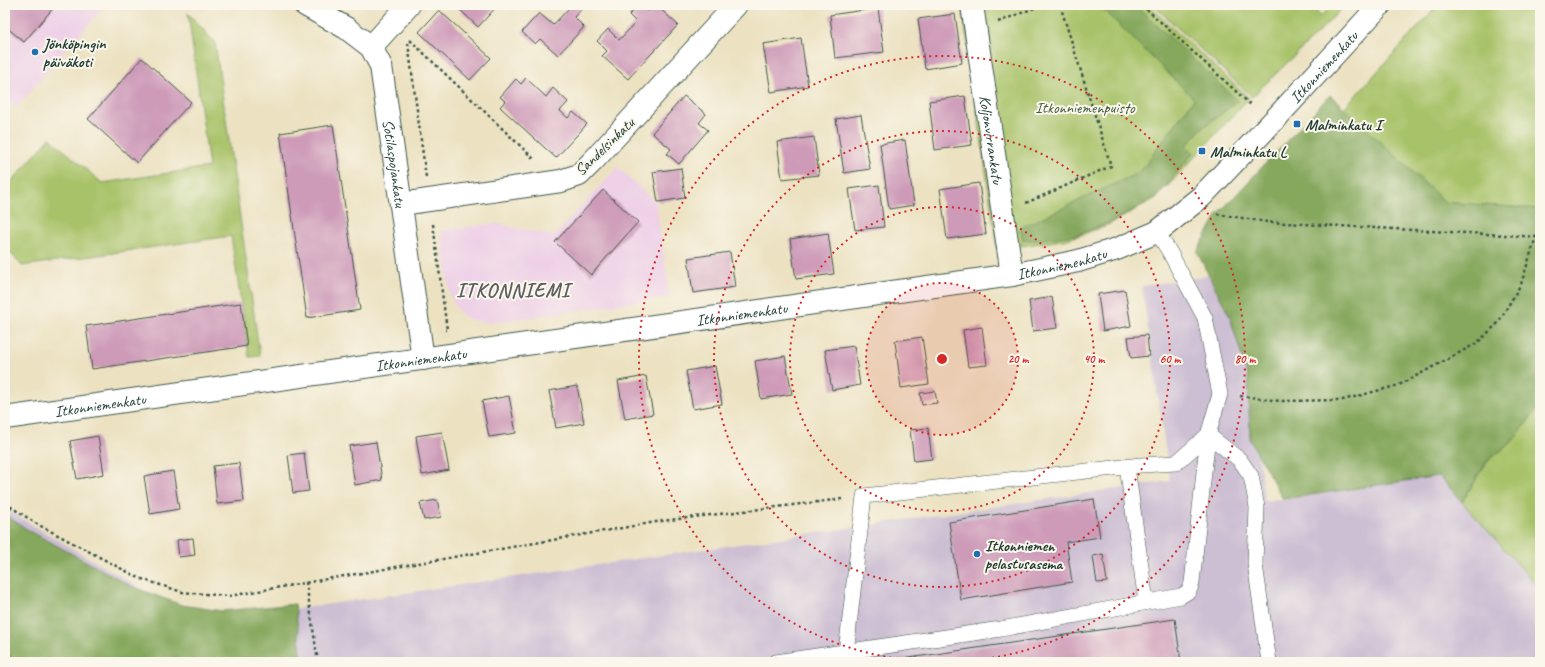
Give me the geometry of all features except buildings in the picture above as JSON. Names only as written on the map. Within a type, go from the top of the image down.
[{"type":"street","name":"Sotilaspojankatu","points":[[305,5],[346,28],[371,47],[381,66],[424,359]]},
{"type":"street","points":[[371,47],[409,5]]},
{"type":"street","name":"Sandelsinkatu","points":[[402,204],[546,184],[579,175],[736,5]]},
{"type":"street","name":"Koljonvirrankatu","points":[[972,5],[1012,275]]},
{"type":"street","name":"Itkonniemenkatu","points":[[5,418],[1012,275],[1078,262],[1117,249],[1157,232],[1201,197],[1380,5]]},
{"type":"lane","points":[[776,662],[1001,629],[1181,596],[1189,591],[1195,564],[1208,435],[1220,394],[1205,318],[1170,251],[1157,232]]},
{"type":"lane","points":[[846,652],[864,496],[1176,462],[1208,435]]},
{"type":"lane","points":[[1208,435],[1240,460],[1251,476],[1256,507],[1255,564],[1269,662]]},
{"type":"lane","points":[[1127,467],[1146,602]]},
{"type":"path","points":[[975,31],[1042,5]]},
{"type":"path","points":[[1002,213],[1112,166],[1060,5]]},
{"type":"path","points":[[1142,5],[1251,105]]},
{"type":"path","points":[[407,37],[543,168],[546,184]]},
{"type":"path","points":[[1201,197],[1218,214],[1267,222],[1540,237]]},
{"type":"path","points":[[1220,394],[1280,401],[1343,400],[1399,385],[1477,343],[1498,323],[1521,284],[1536,236]]},
{"type":"path","points":[[5,503],[38,524],[139,578],[182,592],[229,596],[662,521],[864,496]]},
{"type":"path","points":[[306,582],[318,662]]},
{"type":"shaded area","name":"Jönköpingin päiväkoti","points":[[5,5],[105,5],[16,108],[5,98]]},
{"type":"shaded area","points":[[618,167],[656,203],[670,297],[489,323],[471,320],[461,314],[455,307],[450,295],[441,231],[495,223],[554,236]]},
{"type":"shaded area","points":[[1231,272],[1265,501],[1439,476],[1540,589],[1540,662],[9,662],[5,659],[5,509],[200,623],[1170,481],[1142,286]]},
{"type":"green space","name":"Itkonniemenpuisto","points":[[962,5],[1148,5],[1249,98],[1168,186],[1132,212],[1110,224],[1064,240],[997,249]]},
{"type":"green space","points":[[1099,5],[1135,5],[1238,101],[1201,129],[1186,146],[1193,153],[1156,198],[1113,221],[1076,235],[1023,240],[1020,228],[1140,172],[1194,99]]},
{"type":"green space","points":[[1153,5],[1309,5],[1321,16],[1332,5],[1345,5],[1252,97]]},
{"type":"green space","points":[[1438,5],[1540,5],[1540,310],[1334,119]]},
{"type":"green space","points":[[188,13],[215,43],[260,356],[249,357],[231,236],[22,266],[5,246],[5,189],[50,138],[102,183],[209,167]]},
{"type":"green space","points":[[1330,95],[1445,202],[1540,209],[1540,405],[1512,442],[1487,461],[1462,502],[1439,476],[1283,499],[1250,440],[1248,377],[1230,317],[1197,252],[1218,214]]},
{"type":"green space","points":[[1540,405],[1540,589],[1462,502],[1488,461],[1512,442]]},
{"type":"green space","points":[[5,515],[30,531],[133,587],[182,605],[222,611],[295,604],[302,662],[5,662]]},
{"type":"place","name":"Jönköpingin päiväkoti","points":[[35,52]]},
{"type":"place","name":"Malminkatu I","points":[[1297,124]]},
{"type":"place","name":"Malminkatu L","points":[[1202,151]]},
{"type":"place","name":"Itkonniemen pelastusasema","points":[[977,554]]},
{"type":"district","name":"ITKONNIEMI","points":[[513,290]]}]
